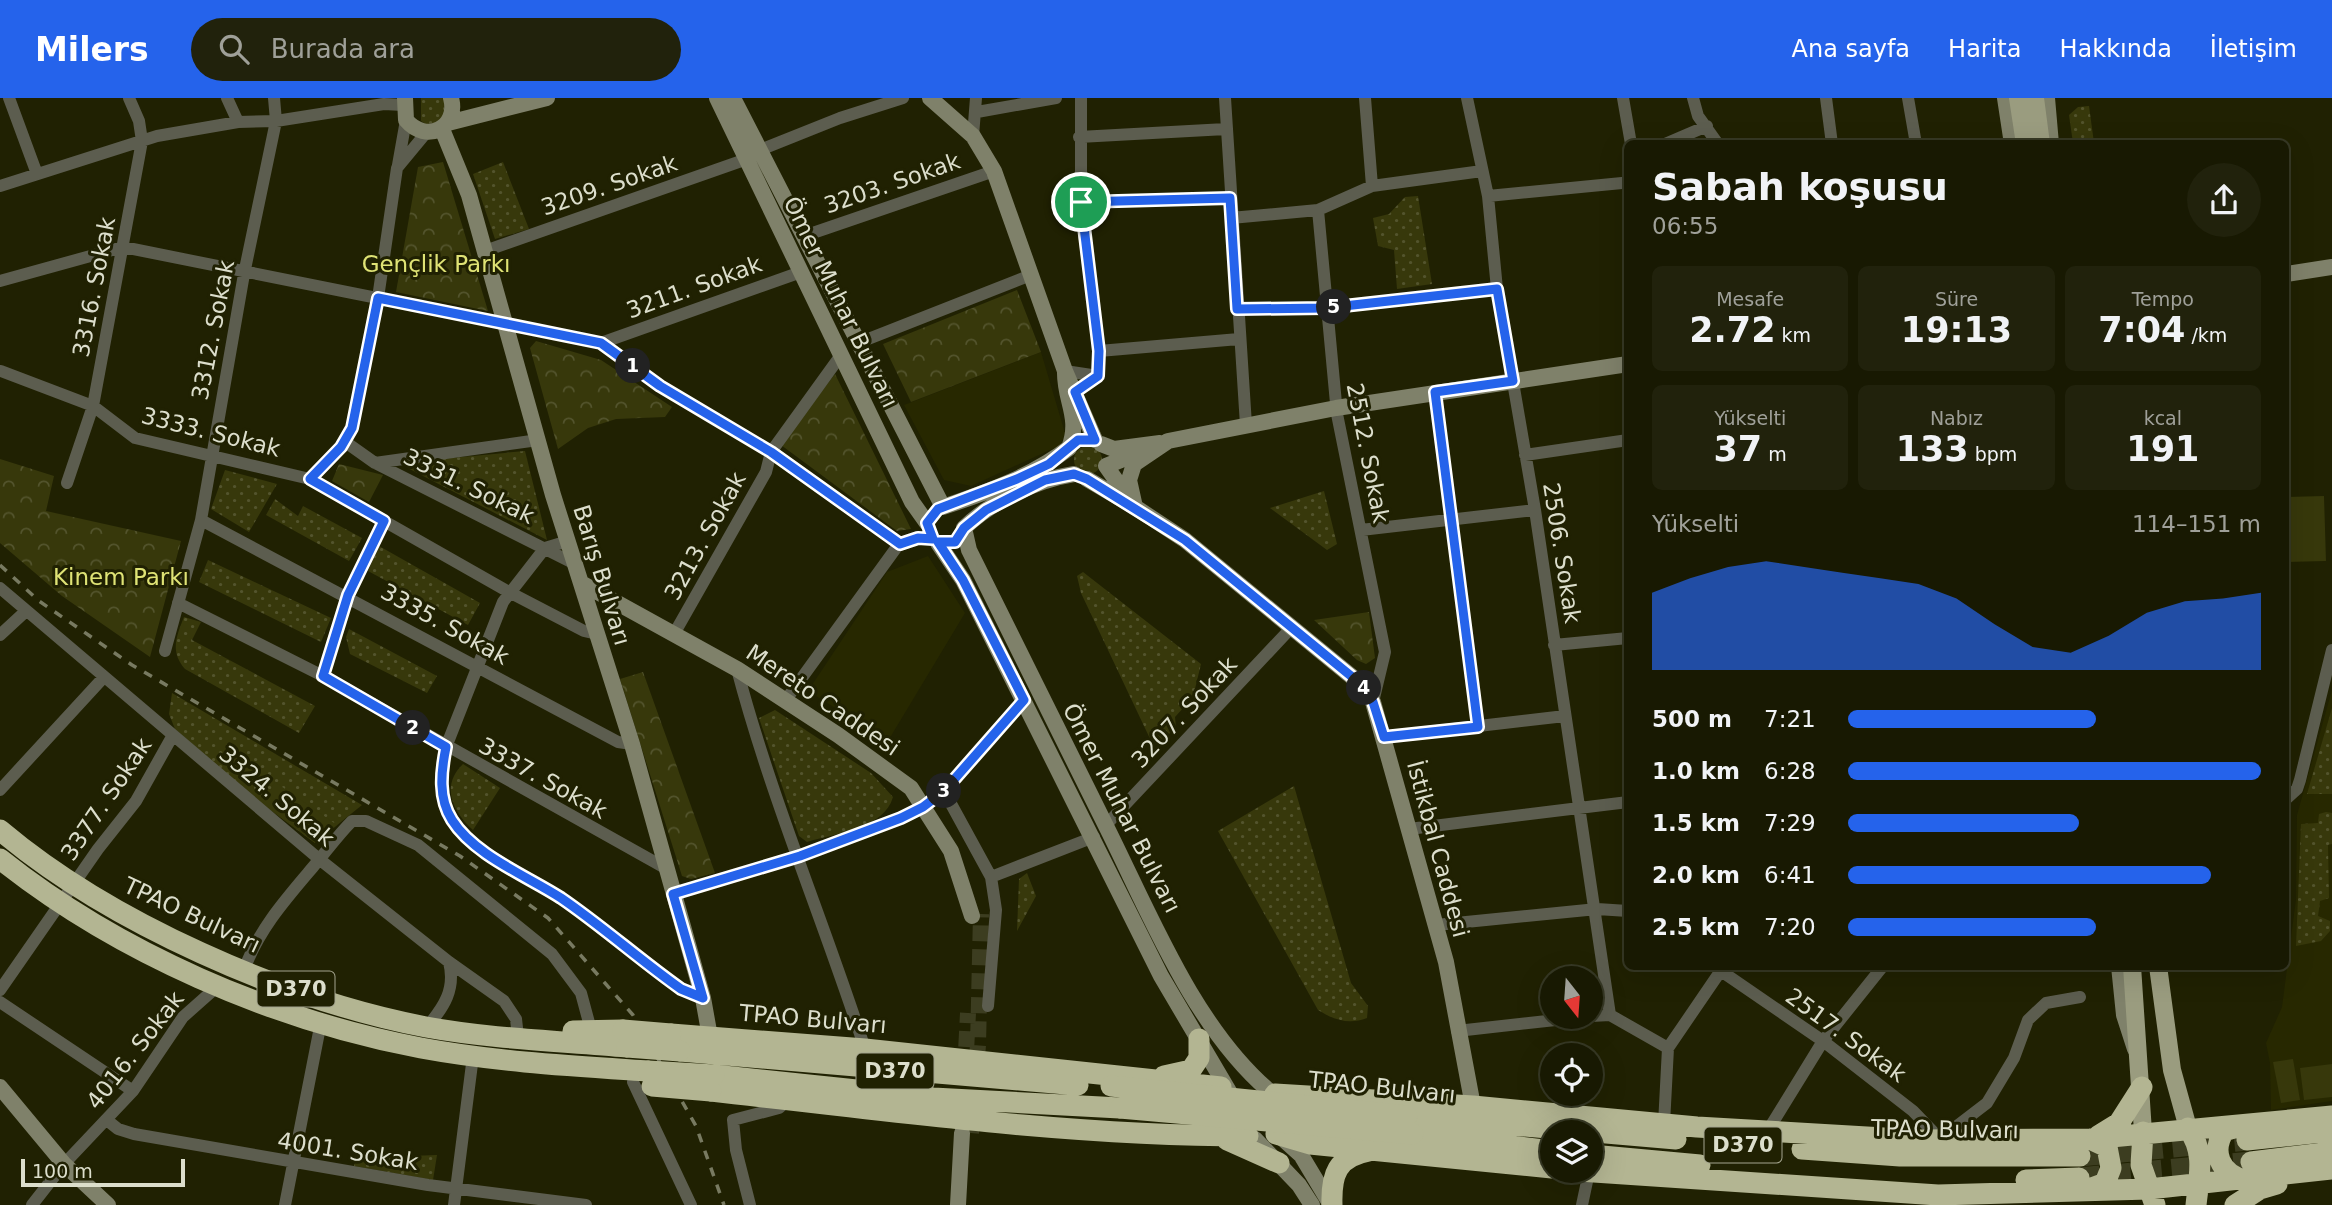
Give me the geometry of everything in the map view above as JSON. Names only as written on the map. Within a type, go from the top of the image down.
[{"type":"highway","name":"TPAO Bulvarı","points":[[0,830],[68,895],[164,962],[219,985],[321,1023],[421,1047],[634,1079]]},
{"type":"highway","name":"TPAO Bulvarı","points":[[0,859],[47,896],[68,895],[244,970],[332,1001],[427,1027],[518,1037],[625,1039]]},
{"type":"highway","points":[[518,1037],[590,1030],[625,1039]]},
{"type":"highway","name":"TPAO Bulvarı","points":[[675,1042],[710,1037],[866,1049],[1151,1078],[1235,1097]]},
{"type":"highway","name":"D370","points":[[625,1039],[675,1042]]},
{"type":"highway","points":[[1151,1078],[1191,1070],[1199,1058],[1199,1040]]},
{"type":"highway","name":"TPAO Bulvarı","points":[[675,1042],[1009,1081],[1111,1086],[1410,1125],[1540,1149]]},
{"type":"highway","points":[[634,1079],[712,1083],[788,1100],[943,1116],[1216,1136],[1260,1136],[1310,1144],[1540,1167]]},
{"type":"highway","name":"D370","points":[[634,1079],[712,1083]]},
{"type":"highway","name":"TPAO Bulvarı","points":[[712,1083],[1900,1156],[2085,1148],[2143,1132],[2188,1128],[2212,1127],[2247,1132]]},
{"type":"highway","points":[[2085,1148],[2119,1124],[2142,1087]]},
{"type":"highway","points":[[1252,1090],[1271,1092],[1284,1107],[1285,1116],[1260,1136],[1236,1124],[1235,1097],[1252,1090]]},
{"type":"highway","name":"TPAO Bulvarı","points":[[1271,1092],[1473,1106],[1767,1132],[2085,1148]]},
{"type":"highway","points":[[2247,1132],[2332,1116]]},
{"type":"highway","points":[[2188,1128],[2200,1151],[2197,1195]]},
{"type":"highway","points":[[2332,1131],[2224,1130],[2217,1148],[2221,1166],[2228,1172],[2289,1175],[2332,1169]]},
{"type":"highway","points":[[2143,1132],[2141,1165],[2152,1197]]},
{"type":"highway","points":[[1216,1136],[1279,1164]]},
{"type":"highway","points":[[1603,1168],[1942,1200],[2105,1183],[2111,1168],[2107,1147],[2085,1148]]},
{"type":"highway","points":[[1331,1205],[1331,1186],[1341,1163],[1355,1154],[1376,1150]]},
{"type":"highway","points":[[2081,1184],[2152,1197],[2197,1195],[2248,1171],[2332,1153]]},
{"type":"highway","name":"D370","points":[[1603,1167],[1959,1183],[2081,1184]]},
{"type":"highway","points":[[2235,1205],[2289,1175]]},
{"type":"main road","points":[[2018,98],[2039,140]]},
{"type":"main road","points":[[2026,140],[2035,98]]},
{"type":"main road","points":[[2132,970],[2143,1132]]},
{"type":"main road","points":[[2159,970],[2176,1087],[2188,1128]]},
{"type":"main road","points":[[2176,1087],[2195,1112],[2212,1127]]},
{"type":"street","points":[[9,98],[37,174]]},
{"type":"street","name":"3316. Sokak","points":[[67,483],[93,406],[142,141],[139,121],[129,98]]},
{"type":"street","points":[[227,98],[238,122]]},
{"type":"street","name":"3312. Sokak","points":[[165,651],[201,520],[244,274],[276,121],[274,98]]},
{"type":"street","points":[[397,168],[438,128],[453,107],[451,98]]},
{"type":"street","points":[[405,108],[411,127],[438,128],[547,98]]},
{"type":"street","name":"Ömer Muhar Bulvarı","points":[[717,98],[804,236],[943,507]]},
{"type":"street","name":"Ömer Muhar Bulvarı","points":[[733,98],[753,155],[801,272],[912,502],[927,523]]},
{"type":"street","name":"3209. Sokak","points":[[485,251],[753,155],[840,118],[903,98]]},
{"type":"street","points":[[930,98],[973,136],[995,170],[1065,371],[1098,442],[1107,454],[1106,466],[1135,507]]},
{"type":"street","points":[[973,136],[976,98]]},
{"type":"street","points":[[977,112],[1056,98]]},
{"type":"street","points":[[1081,98],[1081,202],[1099,351],[1098,376]]},
{"type":"street","points":[[1225,98],[1246,425]]},
{"type":"street","points":[[1365,98],[1372,186]]},
{"type":"street","name":"2506. Sokak","points":[[1467,98],[1488,196],[1497,289],[1535,510],[1597,909],[1610,1015]]},
{"type":"street","points":[[1623,98],[1630,140]]},
{"type":"street","points":[[1693,98],[1698,116],[1716,140]]},
{"type":"street","points":[[1826,98],[1831,140]]},
{"type":"street","points":[[1908,98],[1915,140]]},
{"type":"street","points":[[2005,98],[2047,140]]},
{"type":"street","points":[[2015,140],[2046,98]]},
{"type":"street","points":[[0,186],[157,135],[238,122],[276,121],[353,104],[405,108]]},
{"type":"street","points":[[310,479],[352,428],[378,298],[405,108]]},
{"type":"street","points":[[1674,140],[1707,126]]},
{"type":"street","name":"Barış Bulvarı","points":[[438,128],[469,195],[538,440],[632,744],[703,998],[710,1037]]},
{"type":"street","points":[[1079,137],[1226,129]]},
{"type":"street","name":"3203. Sokak","points":[[804,236],[995,170]]},
{"type":"street","points":[[1231,218],[1318,210],[1372,186],[1482,171]]},
{"type":"street","points":[[1488,196],[1622,183]]},
{"type":"street","points":[[1081,202],[1230,198]]},
{"type":"street","name":"2512. Sokak","points":[[1318,210],[1336,408],[1385,652],[1373,702]]},
{"type":"street","points":[[0,281],[123,247],[244,274],[505,322],[601,343],[660,386],[771,452],[900,544]]},
{"type":"street","points":[[2289,274],[2332,267]]},
{"type":"street","name":"3211. Sokak","points":[[601,343],[801,272]]},
{"type":"street","points":[[858,343],[1031,275]]},
{"type":"street","points":[[1237,309],[1326,308],[1497,289]]},
{"type":"street","points":[[1099,351],[1239,339]]},
{"type":"street","name":"3213. Sokak","points":[[674,634],[766,472],[771,452],[841,355]]},
{"type":"street","points":[[935,541],[927,523],[933,512],[1049,464],[1078,440],[1098,442],[1114,449],[1130,449],[1336,408],[1624,365]]},
{"type":"street","name":"3333. Sokak","points":[[0,371],[93,406],[135,438],[310,479],[509,592],[583,631],[597,635]]},
{"type":"street","points":[[1065,371],[1098,376]]},
{"type":"street","points":[[1065,371],[1075,420],[1066,460],[1080,477]]},
{"type":"street","points":[[1075,392],[1098,376]]},
{"type":"street","points":[[1435,392],[1478,727]]},
{"type":"street","points":[[375,463],[538,440]]},
{"type":"street","name":"3331. Sokak","points":[[344,441],[375,463],[577,565]]},
{"type":"street","points":[[785,701],[900,544],[918,538],[955,542],[964,528],[986,510],[1045,480],[1098,475],[1106,466],[1168,441]]},
{"type":"street","points":[[1135,507],[1129,480],[1134,464],[1168,441]]},
{"type":"street","points":[[1525,455],[1624,441]]},
{"type":"street","name":"İstikbal Caddesi","points":[[1080,477],[1135,507],[1185,540],[1362,685],[1373,702],[1446,962],[1473,1106]]},
{"type":"street","points":[[943,507],[959,512],[964,528]]},
{"type":"street","points":[[1361,530],[1535,510]]},
{"type":"street","name":"3335. Sokak","points":[[201,520],[348,595],[618,742],[632,744]]},
{"type":"street","points":[[323,676],[348,595],[384,521]]},
{"type":"street","name":"Ömer Muhar Bulvarı","points":[[964,528],[970,550],[1191,993],[1241,1066],[1271,1092]]},
{"type":"street","points":[[568,541],[545,548],[509,592],[476,666],[446,747],[442,795],[453,822],[491,856],[562,899],[681,989],[703,998]]},
{"type":"street","name":"Ömer Muhar Bulvarı","points":[[935,541],[963,580],[1094,837],[1161,976],[1235,1097]]},
{"type":"street","name":"Mereto Caddesi","points":[[583,584],[737,669],[838,735],[911,788],[927,804]]},
{"type":"street","name":"3324. Sokak","points":[[0,588],[319,859],[449,962],[504,1001],[516,1019],[518,1037]]},
{"type":"street","name":"3337. Sokak","points":[[178,603],[323,676],[667,869]]},
{"type":"street","points":[[0,635],[26,611]]},
{"type":"street","name":"3207. Sokak","points":[[1106,825],[1292,627]]},
{"type":"street","points":[[1555,645],[1624,638]]},
{"type":"street","points":[[2289,796],[2297,789],[2300,780],[2332,650]]},
{"type":"street","points":[[737,669],[758,750],[800,856],[866,1049]]},
{"type":"street","points":[[0,790],[104,677]]},
{"type":"street","points":[[673,894],[800,856],[901,818],[927,804],[944,791],[1024,700]]},
{"type":"street","points":[[1384,737],[1565,716]]},
{"type":"street","name":"3377. Sokak","points":[[0,990],[136,801],[173,735]]},
{"type":"street","points":[[944,791],[991,877],[996,910],[988,1006]]},
{"type":"street","points":[[1409,829],[1624,802]]},
{"type":"street","points":[[927,804],[963,856],[976,915]]},
{"type":"street","points":[[244,970],[252,946],[270,918],[352,821],[366,821],[418,845],[552,954],[581,993],[590,1030]]},
{"type":"street","points":[[991,877],[1057,854],[1094,837]]},
{"type":"street","points":[[1436,925],[1597,909],[1624,911]]},
{"type":"street","points":[[427,1027],[446,1001],[452,976],[449,962]]},
{"type":"street","points":[[1664,1124],[1668,1048],[1722,970]]},
{"type":"street","name":"2517. Sokak","points":[[1724,970],[1823,1041],[1913,1111],[1940,1139]]},
{"type":"street","points":[[1767,1132],[1823,1041],[1880,970]]},
{"type":"street","points":[[2119,970],[2129,1038],[2139,1056]]},
{"type":"street","name":"4016. Sokak","points":[[32,1205],[64,1164],[108,1121],[133,1091],[183,1017],[219,985]]},
{"type":"street","points":[[1940,1139],[1987,1103],[2014,1058],[2028,1020],[2046,1003],[2080,998]]},
{"type":"street","points":[[0,1002],[133,1091]]},
{"type":"street","points":[[1603,1015],[1610,1015],[1668,1048]]},
{"type":"street","points":[[1457,1031],[1540,1022]]},
{"type":"street","points":[[285,1205],[291,1163],[321,1023]]},
{"type":"street","points":[[454,1205],[472,1055]]},
{"type":"street","points":[[634,1079],[691,1205]]},
{"type":"street","points":[[0,1087],[64,1164],[100,1202]]},
{"type":"street","points":[[750,1205],[736,1150],[733,1120],[779,1108],[788,1100]]},
{"type":"street","name":"4001. Sokak","points":[[108,1121],[118,1129],[134,1134],[291,1163],[457,1189],[586,1205]]},
{"type":"street","points":[[958,1205],[966,1133],[967,1205]]},
{"type":"street","points":[[1260,1136],[1279,1164],[1300,1185],[1311,1205]]},
{"type":"street","points":[[1260,1136],[1301,1154],[1331,1205]]},
{"type":"street","points":[[1583,1205],[1585,1183]]},
{"type":"shaded area","points":[[1041,352],[1065,433],[1061,445],[971,486],[944,480],[904,405]]},
{"type":"shaded area","points":[[928,556],[965,613],[888,741],[808,691],[887,572]]},
{"type":"shaded area","points":[[2332,690],[2332,1101],[2271,1110],[2270,1063],[2266,1043],[2282,1007],[2287,970],[2289,970],[2296,899],[2297,815]]},
{"type":"green space","points":[[421,98],[445,98],[443,122],[426,124],[421,121]]},
{"type":"green space","points":[[2089,106],[2094,140],[2073,140],[2069,115],[2078,107]]},
{"type":"green space","name":"Gençlik Parkı","points":[[443,162],[488,311],[396,292],[418,167]]},
{"type":"green space","points":[[503,162],[529,229],[495,239],[473,174]]},
{"type":"green space","points":[[1418,196],[1432,284],[1397,289],[1394,250],[1378,246],[1373,218],[1389,214],[1405,197]]},
{"type":"green space","points":[[1017,290],[1041,352],[911,402],[883,344]]},
{"type":"green space","points":[[536,341],[601,360],[672,407],[665,417],[616,419],[588,428],[558,449],[530,348]]},
{"type":"green space","points":[[835,374],[911,529],[897,531],[781,445]]},
{"type":"green space","points":[[1088,446],[1098,450],[1102,460],[1098,470],[1088,474],[1078,470],[1074,460],[1078,450]]},
{"type":"green space","points":[[525,451],[547,540],[398,463]]},
{"type":"green space","name":"Kinem Parkı","points":[[0,459],[54,476],[46,511],[181,541],[150,657],[62,596],[0,543]]},
{"type":"green space","points":[[339,464],[383,475],[369,502],[332,481]]},
{"type":"green space","points":[[225,470],[277,484],[249,532],[211,509]]},
{"type":"green space","points":[[1324,491],[1337,544],[1327,550],[1270,508]]},
{"type":"green space","points":[[2324,496],[2326,561],[2289,562],[2289,497]]},
{"type":"green space","points":[[275,499],[298,516],[303,506],[362,538],[349,561],[266,515]]},
{"type":"green space","points":[[379,546],[480,603],[468,625],[368,571]]},
{"type":"green space","points":[[208,560],[331,618],[321,642],[199,582]]},
{"type":"green space","points":[[1083,572],[1201,664],[1193,697],[1175,717],[1176,729],[1153,745],[1081,593],[1077,576]]},
{"type":"green space","points":[[1369,612],[1375,658],[1366,664],[1357,660],[1314,620]]},
{"type":"green space","points":[[184,617],[201,622],[192,640],[315,706],[299,733],[185,669],[176,650]]},
{"type":"green space","points":[[349,629],[437,676],[427,693],[350,654],[346,637]]},
{"type":"green space","points":[[643,672],[715,873],[691,879],[682,876],[620,679]]},
{"type":"green space","points":[[172,693],[362,805],[315,843],[254,798],[175,729],[169,714]]},
{"type":"green space","points":[[2332,708],[2332,794],[2307,794]]},
{"type":"green space","points":[[775,710],[871,773],[893,797],[888,808],[880,816],[858,828],[807,842],[799,836],[759,718]]},
{"type":"green space","points":[[463,764],[500,788],[473,830],[460,815],[452,798],[452,781]]},
{"type":"green space","points":[[275,782],[337,825],[315,843],[263,804]]},
{"type":"green space","points":[[1294,786],[1351,983],[1368,1006],[1367,1018],[1342,1020],[1318,1010],[1218,831]]},
{"type":"green space","points":[[2332,813],[2332,844],[2328,845],[2329,898],[2320,901],[2318,916],[2330,921],[2330,931],[2321,941],[2296,946],[2301,824],[2318,823],[2319,814]]},
{"type":"green space","points":[[1027,873],[1036,896],[1017,931],[1019,879]]},
{"type":"green space","points":[[2293,1059],[2300,1100],[2281,1103],[2273,1062]]},
{"type":"green space","points":[[2332,1064],[2332,1097],[2304,1100],[2300,1068]]},
{"type":"green space","points":[[437,1155],[433,1180],[354,1166],[356,1158]]},
{"type":"tunnel","points":[[971,1133],[978,1045],[981,914]]},
{"type":"tunnel","points":[[965,1071],[968,1013]]},
{"type":"tunnel","points":[[2080,1156],[2247,1140]]},
{"type":"tunnel","points":[[2079,1178],[2251,1162]]},
{"type":"railway","points":[[0,565],[39,601],[132,665],[460,856],[548,918],[633,1015],[696,1126],[724,1205]]},
{"type":"route","points":[[1230,198],[1237,309],[1326,308],[1497,289],[1513,381],[1435,392],[1478,727],[1384,737],[1373,702],[1362,685],[1185,540],[1087,479],[1074,474],[1045,480],[986,510],[964,528],[955,542],[938,542],[963,580],[1024,700],[944,791],[923,807],[800,856],[673,894],[703,998],[681,989],[562,899],[491,856],[453,822],[445,805],[442,795],[442,767],[446,747],[323,676],[348,595],[384,521],[310,479],[341,447],[352,428],[378,298],[601,343],[660,386],[771,452],[900,544],[918,538],[933,539],[927,529],[927,523],[929,517],[938,509],[977,496],[1049,464],[1078,440],[1095,440],[1075,392],[1098,376],[1099,351],[1081,202],[1230,198]]}]
